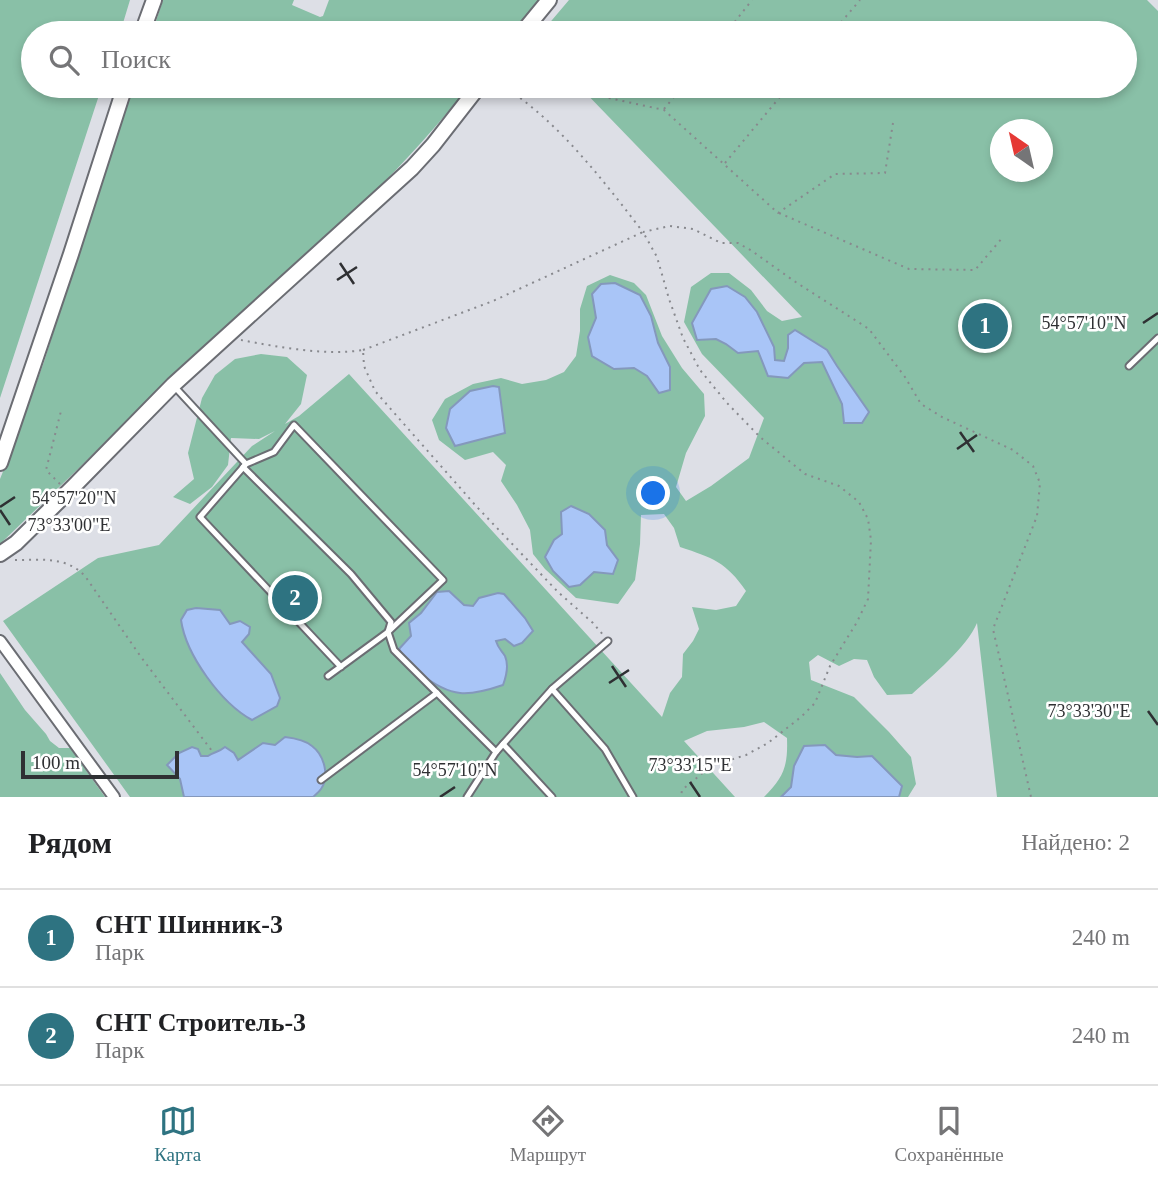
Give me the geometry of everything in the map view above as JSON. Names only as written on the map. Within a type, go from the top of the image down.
[{"type":"street","points":[[146,21],[153,0]]},
{"type":"street","points":[[532,21],[549,0]]},
{"type":"street","points":[[0,463],[121,98]]},
{"type":"street","points":[[6,557],[16,542],[173,385],[412,167],[470,98]]},
{"type":"street","points":[[0,641],[114,797]]},
{"type":"lane","points":[[1129,366],[1158,338]]},
{"type":"lane","points":[[173,385],[244,466],[351,574],[391,622],[388,632],[394,650],[496,752]]},
{"type":"lane","points":[[328,676],[341,667],[388,632],[443,580],[294,425],[274,452],[244,466],[200,517],[341,667]]},
{"type":"lane","points":[[467,797],[503,744],[552,690],[608,641]]},
{"type":"lane","points":[[552,690],[605,749],[634,797]]},
{"type":"lane","points":[[321,780],[437,693]]},
{"type":"lane","points":[[503,744],[552,797]]},
{"type":"path","points":[[735,21],[752,0]]},
{"type":"path","points":[[842,21],[860,0]]},
{"type":"path","points":[[521,98],[552,123],[595,170],[643,232],[657,257],[683,338],[700,370],[727,403],[760,437],[805,474],[839,486],[859,502],[868,519],[871,540],[868,599],[858,622],[830,666],[815,703],[802,717],[768,743],[746,755],[711,766],[682,790],[681,797]]},
{"type":"path","points":[[609,98],[664,110],[778,212],[909,270],[975,270],[1003,237]]},
{"type":"path","points":[[664,110],[674,98]]},
{"type":"path","points":[[724,164],[779,98]]},
{"type":"path","points":[[778,212],[835,174],[886,173],[893,123]]},
{"type":"path","points":[[226,337],[289,349],[352,352],[363,350],[493,302],[643,232],[670,226],[692,229],[722,243],[738,243],[869,329],[905,377],[921,404],[942,417],[1013,450],[1033,466],[1040,483],[1037,516],[993,629],[1031,797]]},
{"type":"path","points":[[363,350],[364,366],[375,390],[476,506],[608,641]]},
{"type":"path","points":[[61,411],[46,470],[69,491]]},
{"type":"path","points":[[6,557],[59,560],[79,570],[212,751]]},
{"type":"green space","points":[[0,0],[130,0],[124,21],[21,21],[21,98],[98,98],[0,398]]},
{"type":"green space","points":[[163,0],[294,0],[292,5],[320,17],[323,16],[329,0],[539,0],[521,21],[156,21]]},
{"type":"green space","points":[[569,0],[1147,0],[1158,11],[1158,797],[997,797],[977,623],[957,651],[912,694],[887,695],[874,677],[867,660],[854,659],[839,666],[818,655],[809,662],[811,680],[854,697],[911,757],[916,784],[908,797],[764,797],[783,770],[787,738],[764,722],[707,731],[684,741],[735,797],[130,797],[3,621],[98,558],[159,545],[252,446],[275,431],[259,439],[231,438],[228,465],[212,487],[190,504],[173,497],[194,479],[188,453],[202,398],[215,375],[235,359],[261,354],[287,357],[307,375],[301,404],[285,424],[299,416],[349,374],[662,717],[670,693],[682,677],[683,654],[699,629],[692,607],[716,610],[736,606],[746,591],[732,573],[718,562],[680,547],[674,528],[664,514],[641,515],[635,580],[618,604],[576,598],[533,554],[530,530],[501,481],[506,465],[493,452],[465,460],[439,440],[432,420],[445,399],[473,384],[501,378],[522,384],[546,380],[564,372],[576,356],[580,309],[587,286],[610,275],[634,283],[646,295],[662,336],[682,368],[704,394],[705,416],[686,453],[676,487],[686,501],[749,458],[764,418],[702,354],[684,322],[691,287],[711,273],[729,273],[751,290],[767,311],[782,321],[802,317],[591,98],[1137,98],[1137,21],[551,21]]},
{"type":"green space","points":[[130,98],[459,98],[421,143],[369,197],[160,387],[0,544],[0,479],[44,362]]},
{"type":"green space","points":[[0,673],[50,741],[59,748],[70,748],[105,797],[0,797]]},
{"type":"water","points":[[615,283],[640,295],[651,316],[658,343],[670,367],[670,390],[659,393],[647,376],[634,368],[614,369],[592,356],[588,337],[596,318],[592,294],[601,284]]},
{"type":"water","points":[[727,286],[745,297],[757,312],[774,347],[775,360],[784,361],[788,335],[795,330],[827,350],[869,412],[862,423],[844,423],[842,404],[822,362],[804,363],[788,378],[768,376],[758,351],[738,353],[716,339],[697,340],[692,323],[711,289]]},
{"type":"water","points":[[499,387],[505,433],[455,446],[446,428],[450,409],[470,391]]},
{"type":"water","points":[[571,506],[589,514],[605,530],[607,545],[618,560],[613,574],[594,572],[580,585],[569,587],[553,571],[545,557],[554,540],[562,534],[561,512]]},
{"type":"water","points":[[449,591],[464,605],[473,606],[479,598],[504,594],[533,631],[522,643],[514,646],[505,639],[496,641],[507,663],[503,685],[480,692],[451,691],[421,674],[401,653],[399,649],[411,636],[409,623],[421,613],[437,592]]},
{"type":"water","points":[[187,610],[220,610],[230,624],[240,621],[250,627],[249,634],[242,642],[271,674],[280,698],[277,706],[252,720],[217,690],[197,663],[184,634],[181,620]]},
{"type":"water","points":[[285,737],[309,744],[322,760],[324,784],[313,797],[184,797],[180,779],[167,765],[179,753],[192,747],[198,749],[201,756],[208,756],[225,747],[234,753],[238,760],[263,743],[275,745]]},
{"type":"water","points":[[825,745],[836,755],[872,756],[902,786],[899,797],[781,797],[791,787],[794,766],[804,746]]},
{"type":"place","name":"СНТ Шинник-3","points":[[985,326]]},
{"type":"place","name":"СНТ Строитель-3","points":[[295,598]]}]
